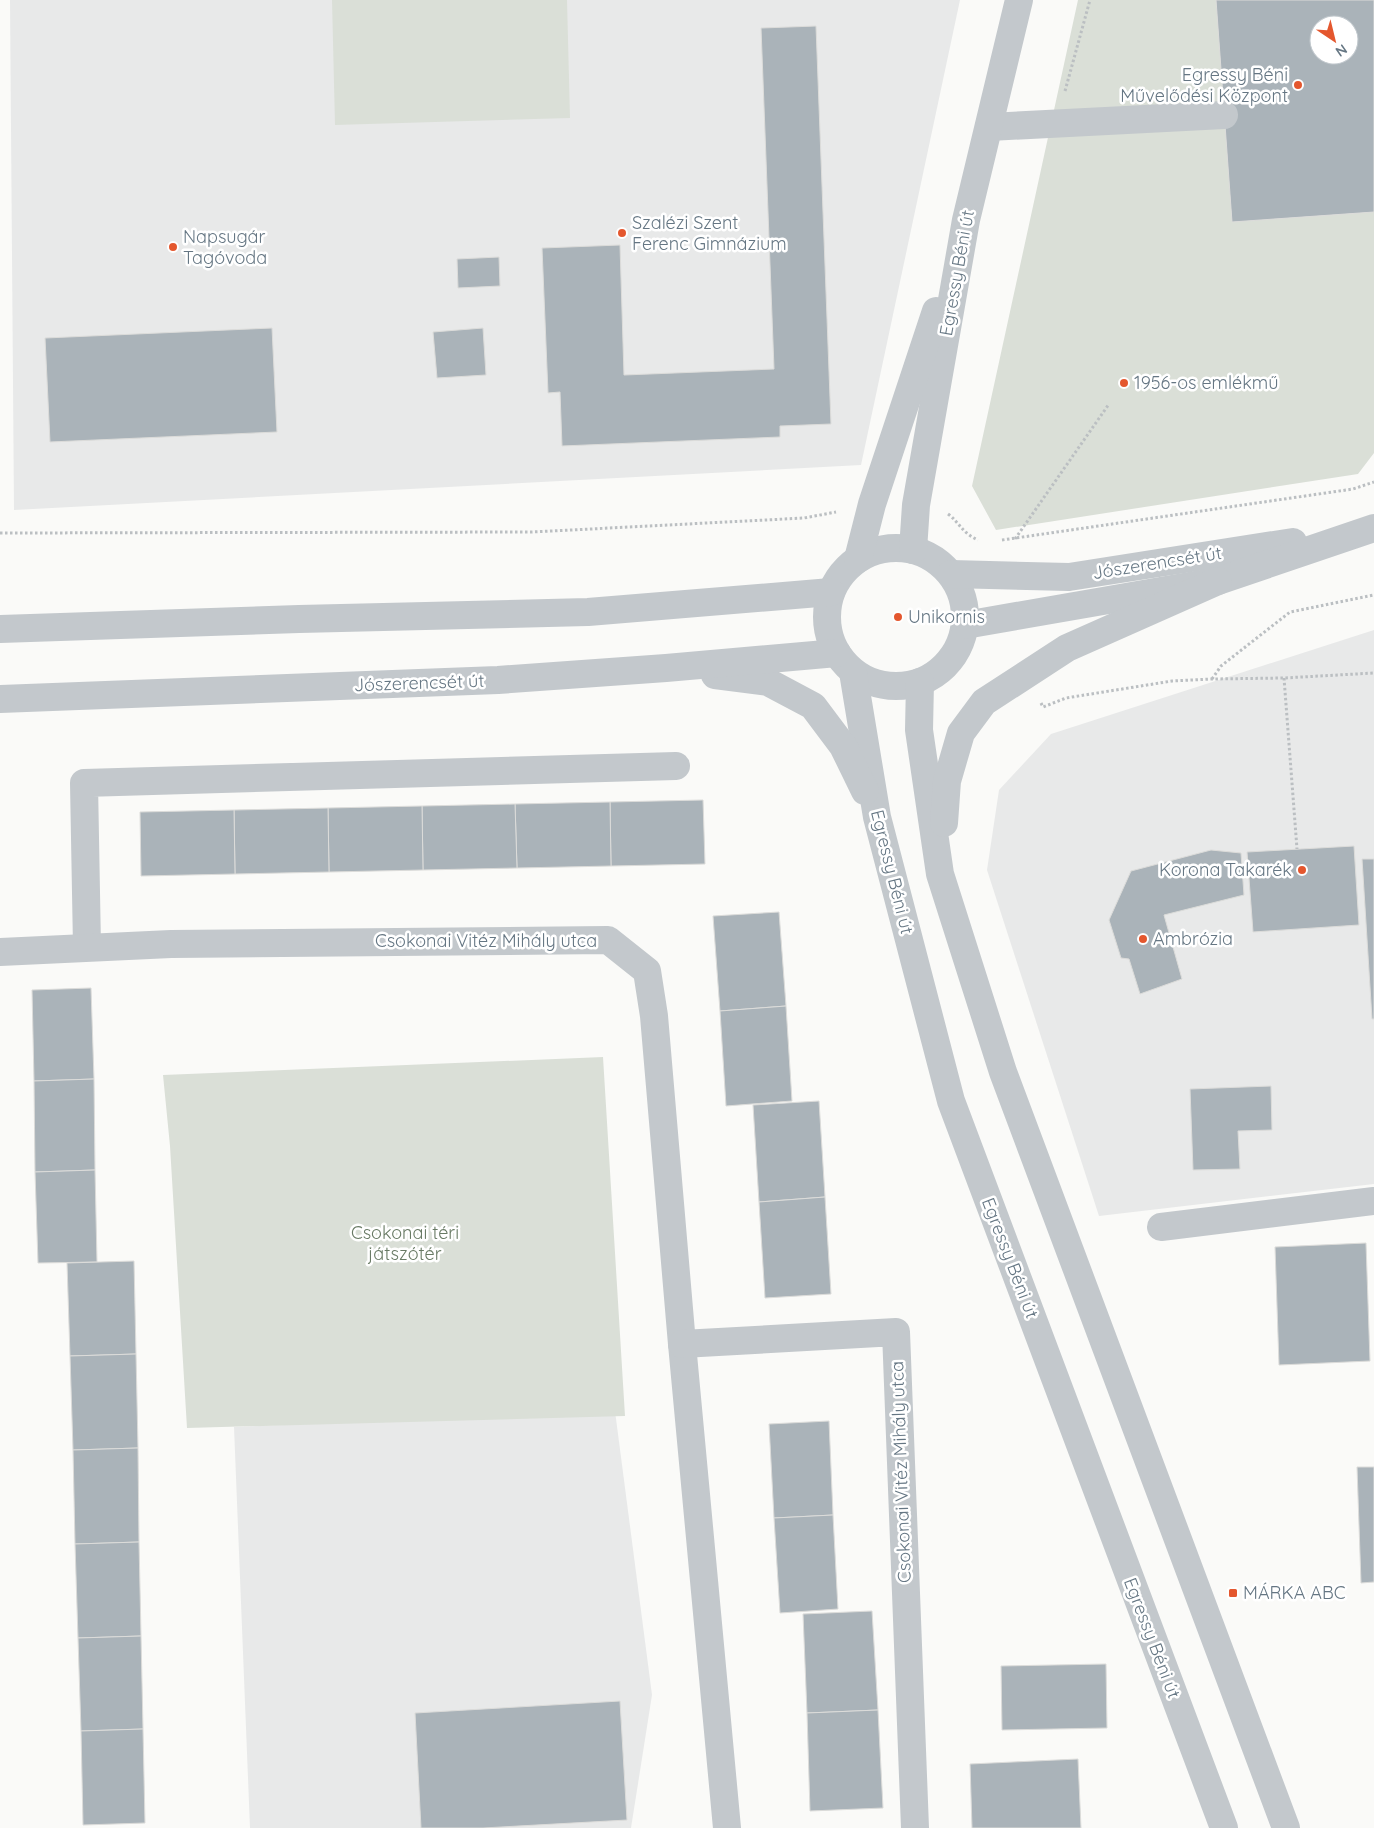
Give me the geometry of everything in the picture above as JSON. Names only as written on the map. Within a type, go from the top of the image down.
[{"type":"street","name":"Egressy Béni út","points":[[912,550],[916,505],[966,220],[1019,0]]},
{"type":"street","points":[[989,127],[1224,115]]},
{"type":"street","points":[[858,559],[872,504],[966,220]]},
{"type":"street","name":"Jószerencsét út","points":[[951,574],[1068,577],[1368,530]]},
{"type":"street","name":"Jószerencsét út","points":[[965,626],[1218,581],[1368,530]]},
{"type":"street","points":[[894,548],[912,550],[934,558],[951,574],[960,590],[965,607],[965,626],[962,640],[946,666],[934,676],[920,682],[897,686],[874,683],[845,662],[829,634],[827,613],[831,592],[847,568],[858,559],[875,550],[894,548]]},
{"type":"street","points":[[940,874],[947,781],[961,733],[984,702],[1067,648],[1218,581]]},
{"type":"street","points":[[0,629],[588,612],[831,592]]},
{"type":"street","name":"Egressy Béni út","points":[[845,662],[877,817],[950,1101],[1224,1828]]},
{"type":"street","name":"Jószerencsét út","points":[[0,700],[488,680],[666,668],[845,662]]},
{"type":"street","points":[[666,668],[768,682],[813,706],[843,746],[877,817]]},
{"type":"street","points":[[920,682],[919,730],[940,874],[1003,1072],[1286,1828]]},
{"type":"street","points":[[87,947],[84,783],[676,766]]},
{"type":"street","name":"Csokonai Vitéz Mihály utca","points":[[0,952],[171,944],[608,940],[647,971],[654,1016],[727,1828]]},
{"type":"street","points":[[1161,1227],[1374,1201]]},
{"type":"street","name":"Csokonai Vitéz Mihály utca","points":[[682,1344],[896,1332],[915,1828]]},
{"type":"path","points":[[1056,123],[1090,0]]},
{"type":"path","points":[[1015,538],[1109,404]]},
{"type":"path","points":[[999,541],[1353,489],[1374,482]]},
{"type":"path","points":[[0,534],[532,532],[804,518],[872,504]]},
{"type":"path","points":[[916,505],[949,514],[968,535],[984,541]]},
{"type":"path","points":[[1212,679],[1220,666],[1290,612],[1374,595]]},
{"type":"path","points":[[1043,707],[1075,696],[1172,681],[1374,673]]},
{"type":"path","points":[[1284,678],[1297,849]]},
{"type":"shaded area","name":"Szalézi Szent Ferenc Gimnázium","points":[[10,0],[960,0],[861,465],[14,510]]},
{"type":"shaded area","points":[[1374,630],[1374,1184],[1099,1216],[987,870],[999,790],[1051,734]]},
{"type":"shaded area","points":[[615,1411],[652,1695],[631,1828],[250,1828],[234,1427]]},
{"type":"green space","points":[[332,0],[567,0],[570,118],[335,125]]},
{"type":"green space","points":[[1078,0],[1216,0],[1232,222],[1374,212],[1374,453],[1358,474],[996,530],[972,486]]},
{"type":"green space","name":"Csokonai téri játszótér","points":[[603,1057],[625,1416],[187,1428],[170,1146],[163,1075]]},
{"type":"building","name":"Egressy Béni Művelődési Központ","points":[[1216,0],[1374,0],[1374,212],[1232,222]]},
{"type":"building","points":[[816,26],[831,424],[780,426],[780,437],[562,446],[560,392],[548,393],[542,248],[620,245],[624,375],[774,369],[761,28]]},
{"type":"building","points":[[499,257],[500,286],[458,288],[457,259]]},
{"type":"building","points":[[272,328],[277,432],[50,442],[45,338]]},
{"type":"building","points":[[483,328],[486,375],[437,378],[433,332]]},
{"type":"building","points":[[703,800],[705,864],[611,866],[610,802]]},
{"type":"building","points":[[610,802],[611,866],[517,868],[515,804]]},
{"type":"building","points":[[515,804],[517,868],[423,870],[422,806]]},
{"type":"building","points":[[422,806],[423,870],[329,872],[328,808]]},
{"type":"building","points":[[328,808],[329,872],[235,874],[234,810]]},
{"type":"building","points":[[234,810],[235,874],[141,876],[140,812]]},
{"type":"building","points":[[1354,846],[1359,925],[1253,932],[1247,852]]},
{"type":"building","name":"Ambrózia","points":[[1211,850],[1241,853],[1244,895],[1164,915],[1182,979],[1140,994],[1129,959],[1121,958],[1109,920],[1131,871]]},
{"type":"building","points":[[1362,859],[1374,859],[1374,1019],[1372,1019]]},
{"type":"building","points":[[779,912],[786,1006],[720,1011],[713,916]]},
{"type":"building","points":[[91,988],[94,1079],[34,1081],[32,990]]},
{"type":"building","points":[[786,1006],[792,1101],[726,1106],[720,1011]]},
{"type":"building","points":[[94,1079],[95,1170],[35,1172],[34,1081]]},
{"type":"building","points":[[1271,1086],[1272,1130],[1238,1131],[1240,1169],[1193,1170],[1190,1089]]},
{"type":"building","points":[[819,1101],[825,1197],[759,1202],[753,1105]]},
{"type":"building","points":[[95,1170],[97,1262],[38,1263],[35,1172]]},
{"type":"building","points":[[825,1197],[831,1294],[765,1298],[759,1202]]},
{"type":"building","points":[[1366,1243],[1370,1361],[1279,1365],[1275,1247]]},
{"type":"building","points":[[134,1261],[136,1354],[70,1356],[67,1263]]},
{"type":"building","points":[[136,1354],[138,1448],[73,1450],[70,1356]]},
{"type":"building","points":[[829,1421],[833,1515],[774,1518],[769,1424]]},
{"type":"building","points":[[138,1448],[139,1542],[75,1544],[73,1450]]},
{"type":"building","points":[[1357,1467],[1374,1467],[1374,1582],[1361,1583]]},
{"type":"building","points":[[833,1515],[838,1609],[780,1613],[774,1518]]},
{"type":"building","points":[[139,1542],[141,1636],[78,1638],[75,1544]]},
{"type":"building","points":[[872,1611],[878,1710],[807,1713],[803,1614]]},
{"type":"building","points":[[141,1636],[143,1729],[81,1731],[78,1638]]},
{"type":"building","points":[[1106,1664],[1107,1728],[1002,1730],[1001,1666]]},
{"type":"building","points":[[620,1701],[627,1820],[483,1828],[421,1828],[415,1713]]},
{"type":"building","points":[[878,1710],[883,1808],[810,1811],[807,1713]]},
{"type":"building","points":[[143,1729],[145,1823],[83,1825],[81,1731]]},
{"type":"building","points":[[1078,1759],[1081,1828],[972,1828],[970,1764]]},
{"type":"place","name":"Egressy Béni Művelődési Központ","points":[[1298,85]]},
{"type":"place","name":"Szalézi Szent Ferenc Gimnázium","points":[[622,233]]},
{"type":"place","name":"Napsugár Tagóvoda","points":[[173,247]]},
{"type":"place","name":"1956-os emlékmű","points":[[1124,383]]},
{"type":"place","name":"Unikornis","points":[[898,617]]},
{"type":"place","name":"Korona Takarék","points":[[1302,870]]},
{"type":"place","name":"Ambrózia","points":[[1143,939]]},
{"type":"place","name":"MÁRKA ABC","points":[[1233,1593]]}]
